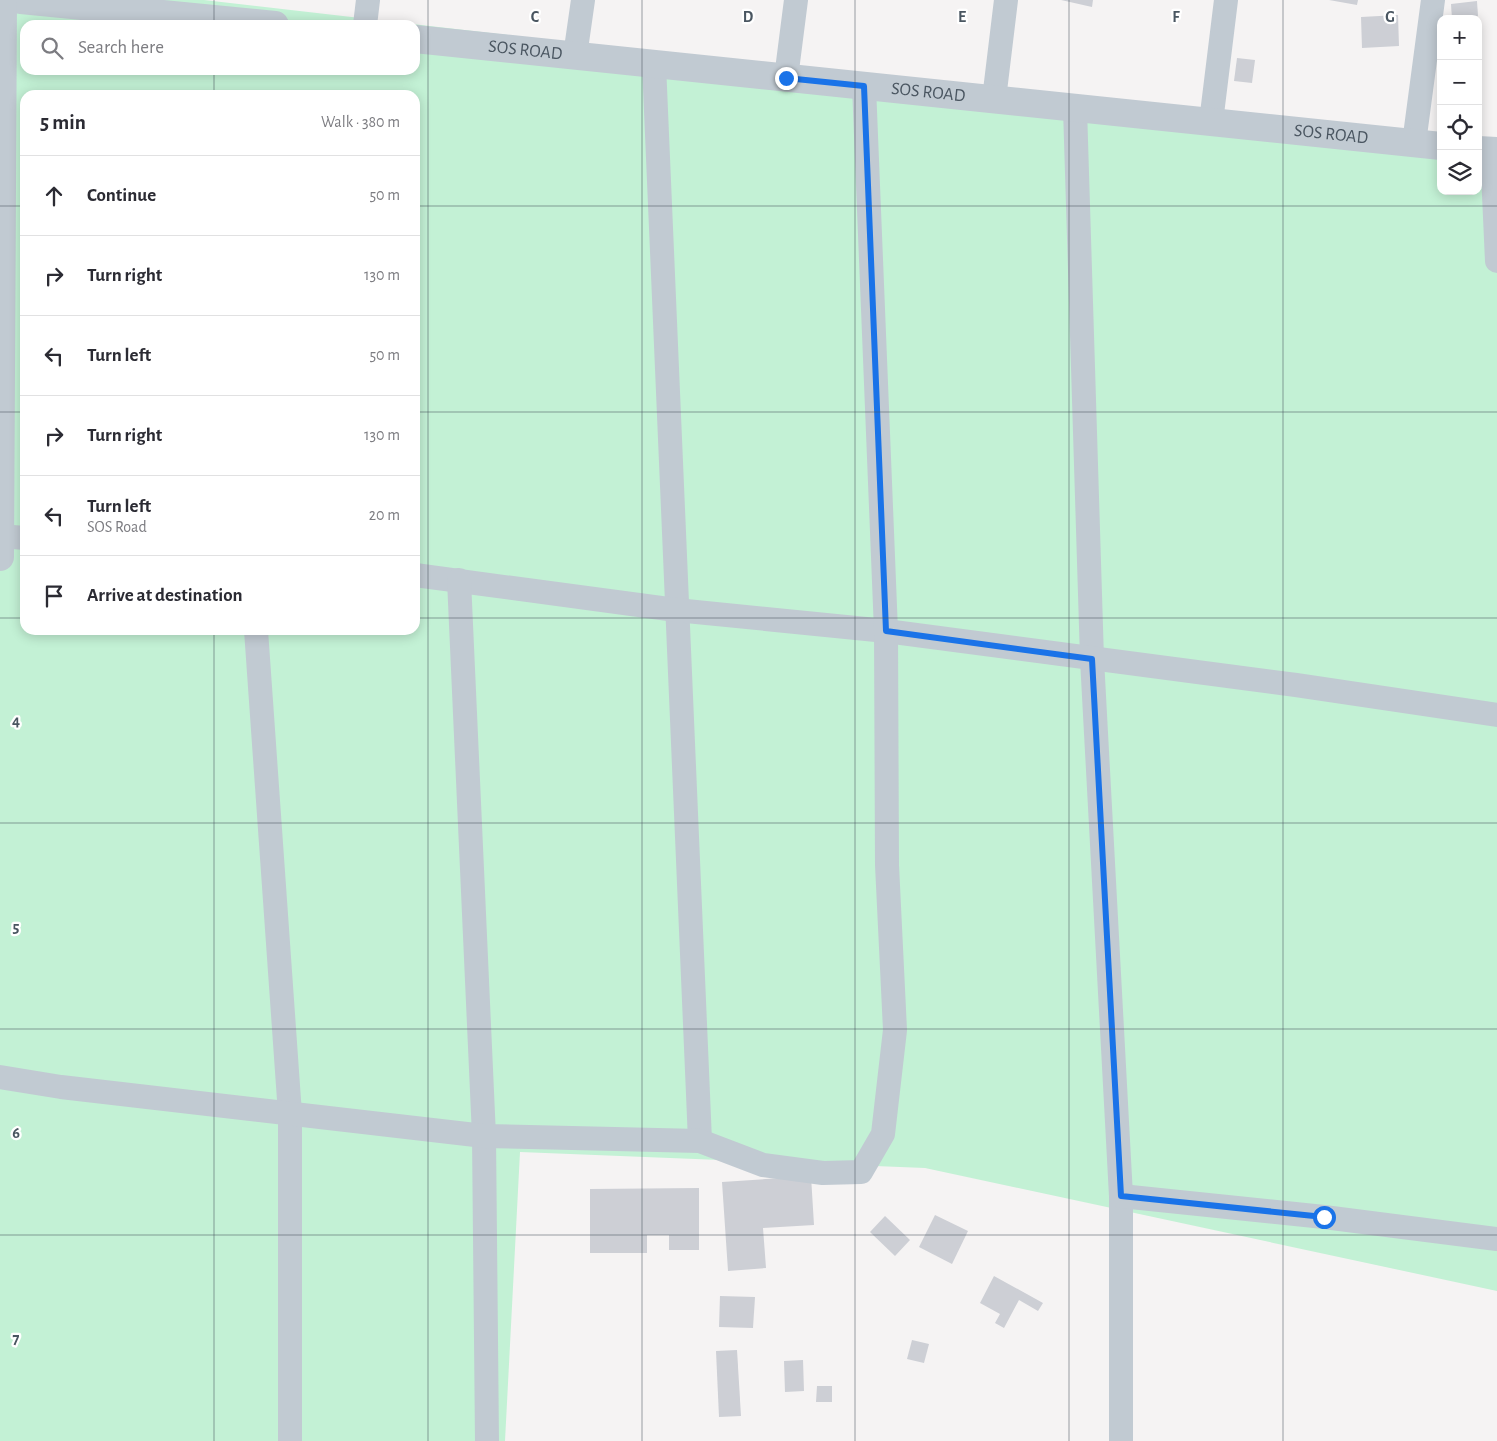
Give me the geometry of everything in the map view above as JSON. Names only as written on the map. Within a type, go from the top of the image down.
[{"type":"street","points":[[3,0],[6,542]]},
{"type":"street","points":[[21,0],[224,20]]},
{"type":"street","points":[[366,20],[368,0]]},
{"type":"street","points":[[576,56],[583,0]]},
{"type":"street","points":[[786,78],[796,0]]},
{"type":"street","points":[[994,99],[1006,0]]},
{"type":"street","points":[[1211,122],[1226,0]]},
{"type":"street","points":[[1414,143],[1433,0]]},
{"type":"street","name":"SOS ROAD","points":[[420,40],[1437,146]]},
{"type":"street","points":[[654,64],[700,1141]]},
{"type":"street","points":[[0,1077],[70,1088],[484,1136],[700,1141],[763,1166],[822,1173],[861,1172],[883,1134],[895,1030],[887,865],[886,631],[864,86]]},
{"type":"street","points":[[1075,108],[1092,659],[1121,1196],[1121,1441]]},
{"type":"street","points":[[1489,151],[1497,261]]},
{"type":"street","points":[[420,575],[676,610],[886,631],[1296,685],[1497,715]]},
{"type":"street","points":[[459,580],[484,1136],[487,1441]]},
{"type":"street","points":[[256,635],[290,1114],[290,1441]]},
{"type":"street","points":[[1121,1196],[1324,1217],[1497,1239]]},
{"type":"green space","points":[[0,0],[204,0],[377,20],[20,20],[20,75],[420,75],[420,25],[1437,143],[1437,195],[1482,195],[1482,148],[1497,150],[1497,1291],[925,1168],[520,1152],[505,1441],[0,1441]]},
{"type":"building","points":[[1061,0],[1093,0],[1092,7]]},
{"type":"building","points":[[1329,0],[1358,0],[1357,5]]},
{"type":"building","points":[[1477,1],[1478,15],[1452,15],[1451,4]]},
{"type":"building","points":[[1398,15],[1399,46],[1362,48],[1361,17]]},
{"type":"building","points":[[1237,58],[1255,60],[1252,83],[1234,81]]},
{"type":"building","points":[[811,1176],[814,1225],[763,1228],[766,1268],[728,1271],[722,1182]]},
{"type":"building","points":[[699,1188],[699,1250],[669,1250],[669,1235],[647,1235],[647,1253],[590,1253],[590,1189]]},
{"type":"building","points":[[935,1215],[968,1231],[952,1264],[919,1247]]},
{"type":"building","points":[[885,1216],[910,1240],[895,1256],[870,1232]]},
{"type":"building","points":[[994,1276],[1043,1303],[1038,1311],[1019,1300],[1004,1328],[995,1323],[1000,1314],[980,1303]]},
{"type":"building","points":[[720,1296],[755,1297],[753,1328],[719,1327]]},
{"type":"building","points":[[912,1340],[929,1344],[924,1363],[907,1359]]},
{"type":"building","points":[[737,1350],[741,1416],[719,1417],[716,1351]]},
{"type":"building","points":[[803,1360],[804,1391],[785,1392],[784,1361]]},
{"type":"building","points":[[817,1386],[832,1386],[832,1402],[816,1402]]},
{"type":"route","points":[[786,78],[864,86],[886,631],[1092,659],[1121,1196],[1324,1217]]}]
